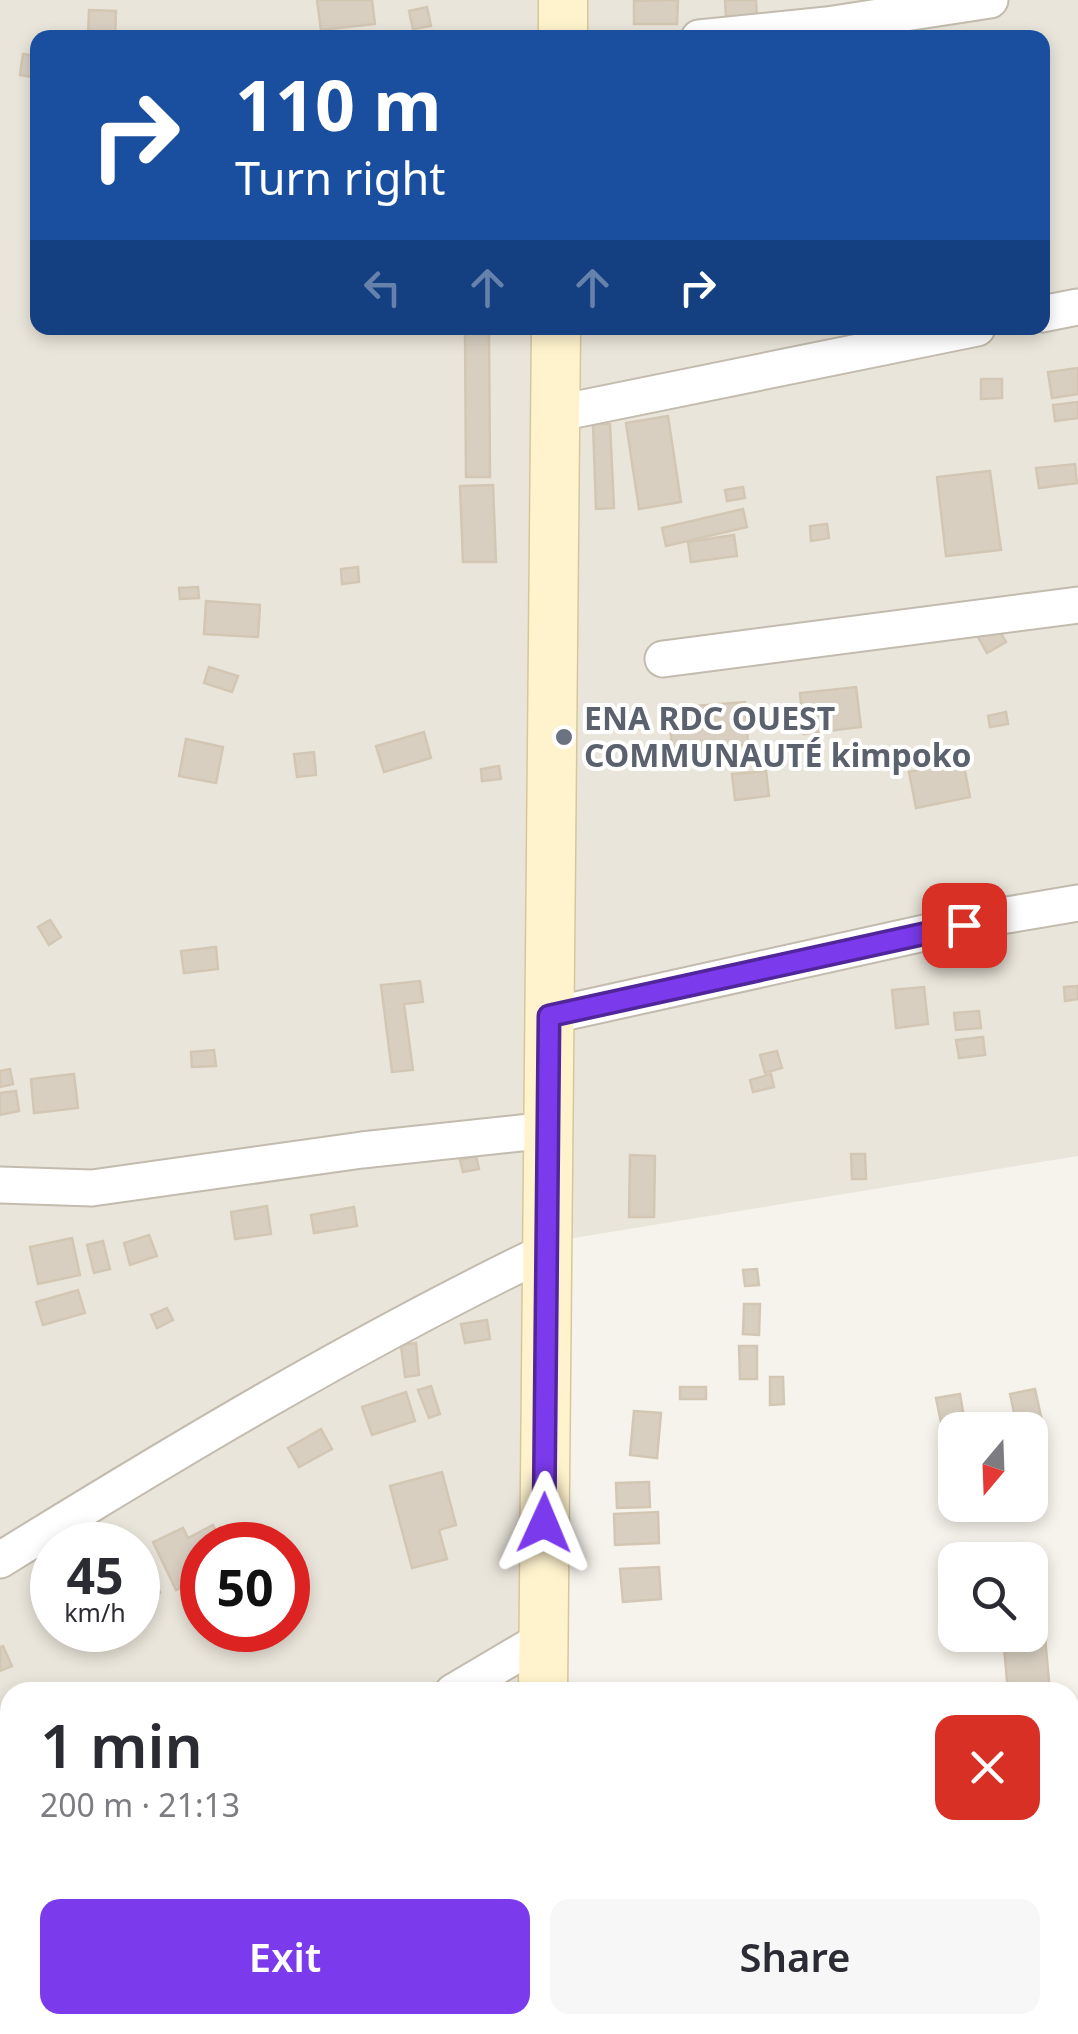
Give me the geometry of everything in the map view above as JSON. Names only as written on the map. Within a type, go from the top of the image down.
[{"type":"main road","points":[[563,0],[563,30]]},
{"type":"main road","points":[[543,1682],[556,335]]},
{"type":"street","points":[[778,30],[990,0]]},
{"type":"street","points":[[1050,312],[1078,307]]},
{"type":"street","points":[[554,414],[943,335]]},
{"type":"street","points":[[664,659],[1078,605]]},
{"type":"street","points":[[549,1016],[1001,916],[1078,903]]},
{"type":"street","points":[[0,1185],[92,1188],[362,1150],[548,1130]]},
{"type":"street","points":[[0,1560],[138,1474],[434,1307],[547,1251]]},
{"type":"street","points":[[469,1682],[543,1639]]},
{"type":"shaded area","points":[[0,0],[1078,0],[1078,1156],[549,1242],[527,1682],[0,1682]]},
{"type":"building","points":[[317,0],[372,0],[375,24],[321,30]]},
{"type":"building","points":[[678,0],[677,24],[634,24],[634,1]]},
{"type":"building","points":[[725,0],[756,0],[757,18],[726,19]]},
{"type":"building","points":[[427,7],[431,26],[413,29],[409,11]]},
{"type":"building","points":[[89,10],[116,11],[115,30],[88,30]]},
{"type":"building","points":[[23,54],[30,55],[30,77],[20,75]]},
{"type":"building","points":[[465,335],[489,335],[490,477],[466,477]]},
{"type":"building","points":[[1078,368],[1078,394],[1052,398],[1048,372]]},
{"type":"building","points":[[981,379],[1002,379],[1002,398],[981,399]]},
{"type":"building","points":[[1078,402],[1078,418],[1055,421],[1053,405]]},
{"type":"building","points":[[668,416],[681,502],[639,509],[626,423]]},
{"type":"building","points":[[593,424],[610,424],[614,508],[596,509]]},
{"type":"building","points":[[1075,464],[1077,483],[1039,488],[1036,468]]},
{"type":"building","points":[[990,471],[1001,550],[946,556],[937,477]]},
{"type":"building","points":[[493,485],[496,562],[463,562],[460,486]]},
{"type":"building","points":[[743,487],[745,498],[727,501],[725,490]]},
{"type":"building","points":[[743,509],[747,527],[666,546],[662,528]]},
{"type":"building","points":[[827,524],[829,538],[811,541],[810,526]]},
{"type":"building","points":[[734,535],[737,556],[691,562],[688,542]]},
{"type":"building","points":[[358,567],[359,582],[342,584],[341,569]]},
{"type":"building","points":[[198,587],[199,598],[180,599],[179,588]]},
{"type":"building","points":[[206,601],[260,605],[258,637],[204,634]]},
{"type":"building","points":[[993,619],[1006,642],[987,653],[974,630]]},
{"type":"building","points":[[209,667],[238,676],[232,692],[204,683]]},
{"type":"building","points":[[856,687],[861,727],[804,734],[800,693]]},
{"type":"building","points":[[745,702],[748,745],[672,750],[669,708]]},
{"type":"building","points":[[1006,712],[1008,724],[990,727],[988,716]]},
{"type":"building","points":[[424,732],[431,758],[384,772],[376,746]]},
{"type":"building","points":[[186,739],[223,747],[216,783],[179,776]]},
{"type":"building","points":[[314,752],[316,775],[297,777],[294,754]]},
{"type":"building","points":[[963,761],[970,797],[916,808],[909,772]]},
{"type":"building","points":[[499,766],[501,779],[482,781],[481,769]]},
{"type":"building","points":[[766,771],[769,796],[735,800],[732,774]]},
{"type":"building","points":[[50,920],[61,937],[49,945],[38,927]]},
{"type":"building","points":[[216,947],[218,969],[184,973],[181,951]]},
{"type":"building","points":[[420,981],[423,1002],[404,1004],[413,1070],[392,1072],[381,985]]},
{"type":"building","points":[[1078,986],[1078,999],[1065,1001],[1064,987]]},
{"type":"building","points":[[924,987],[928,1024],[896,1028],[892,990]]},
{"type":"building","points":[[979,1011],[981,1028],[956,1030],[954,1013]]},
{"type":"building","points":[[983,1037],[985,1055],[959,1058],[956,1040]]},
{"type":"building","points":[[214,1050],[216,1066],[192,1067],[191,1052]]},
{"type":"building","points":[[777,1051],[782,1068],[765,1073],[760,1055]]},
{"type":"building","points":[[10,1069],[13,1084],[0,1087],[0,1071]]},
{"type":"building","points":[[74,1074],[78,1108],[34,1113],[31,1079]]},
{"type":"building","points":[[771,1074],[774,1087],[753,1092],[750,1080]]},
{"type":"building","points":[[16,1091],[19,1111],[0,1115],[0,1093]]},
{"type":"building","points":[[851,1154],[865,1154],[866,1179],[852,1179]]},
{"type":"building","points":[[630,1155],[655,1156],[654,1217],[629,1217]]},
{"type":"building","points":[[476,1156],[479,1169],[463,1172],[460,1160]]},
{"type":"building","points":[[267,1206],[271,1234],[235,1239],[231,1212]]},
{"type":"building","points":[[354,1207],[357,1226],[314,1233],[311,1215]]},
{"type":"building","points":[[149,1235],[157,1256],[130,1265],[124,1243]]},
{"type":"building","points":[[72,1238],[80,1275],[38,1284],[30,1247]]},
{"type":"building","points":[[103,1241],[110,1269],[94,1273],[87,1245]]},
{"type":"building","points":[[757,1269],[759,1285],[745,1286],[743,1270]]},
{"type":"building","points":[[78,1290],[85,1313],[43,1325],[36,1302]]},
{"type":"building","points":[[744,1304],[760,1304],[759,1335],[743,1334]]},
{"type":"building","points":[[167,1308],[173,1320],[157,1328],[151,1315]]},
{"type":"building","points":[[487,1320],[490,1339],[465,1343],[461,1324]]},
{"type":"building","points":[[416,1343],[419,1375],[405,1377],[401,1345]]},
{"type":"building","points":[[739,1346],[757,1346],[757,1379],[740,1379]]},
{"type":"building","points":[[770,1377],[783,1377],[784,1404],[770,1405]]},
{"type":"building","points":[[431,1386],[440,1414],[429,1418],[418,1390]]},
{"type":"building","points":[[680,1387],[706,1387],[706,1399],[680,1399]]},
{"type":"building","points":[[1035,1389],[1040,1412],[1014,1412],[1010,1394]]},
{"type":"building","points":[[406,1392],[415,1421],[372,1435],[362,1407]]},
{"type":"building","points":[[960,1394],[963,1412],[939,1412],[936,1398]]},
{"type":"building","points":[[634,1411],[661,1413],[657,1458],[630,1455]]},
{"type":"building","points":[[321,1429],[332,1449],[299,1467],[288,1448]]},
{"type":"building","points":[[442,1472],[456,1525],[439,1530],[447,1559],[412,1568],[390,1486]]},
{"type":"building","points":[[649,1482],[650,1507],[617,1508],[616,1483]]},
{"type":"building","points":[[658,1512],[659,1543],[615,1545],[614,1514]]},
{"type":"building","points":[[180,1529],[180,1588],[176,1590],[160,1557],[160,1539]]},
{"type":"building","points":[[659,1567],[661,1599],[623,1602],[620,1569]]},
{"type":"building","points":[[3,1646],[12,1666],[0,1671],[0,1647]]},
{"type":"building","points":[[1004,1652],[1046,1652],[1049,1682],[1007,1682]]},
{"type":"place","name":"ENA RDC OUEST COMMUNAUTÉ kimpoko","points":[[564,737]]},
{"type":"route","points":[[544,1523],[549,1016],[964,925]]}]
